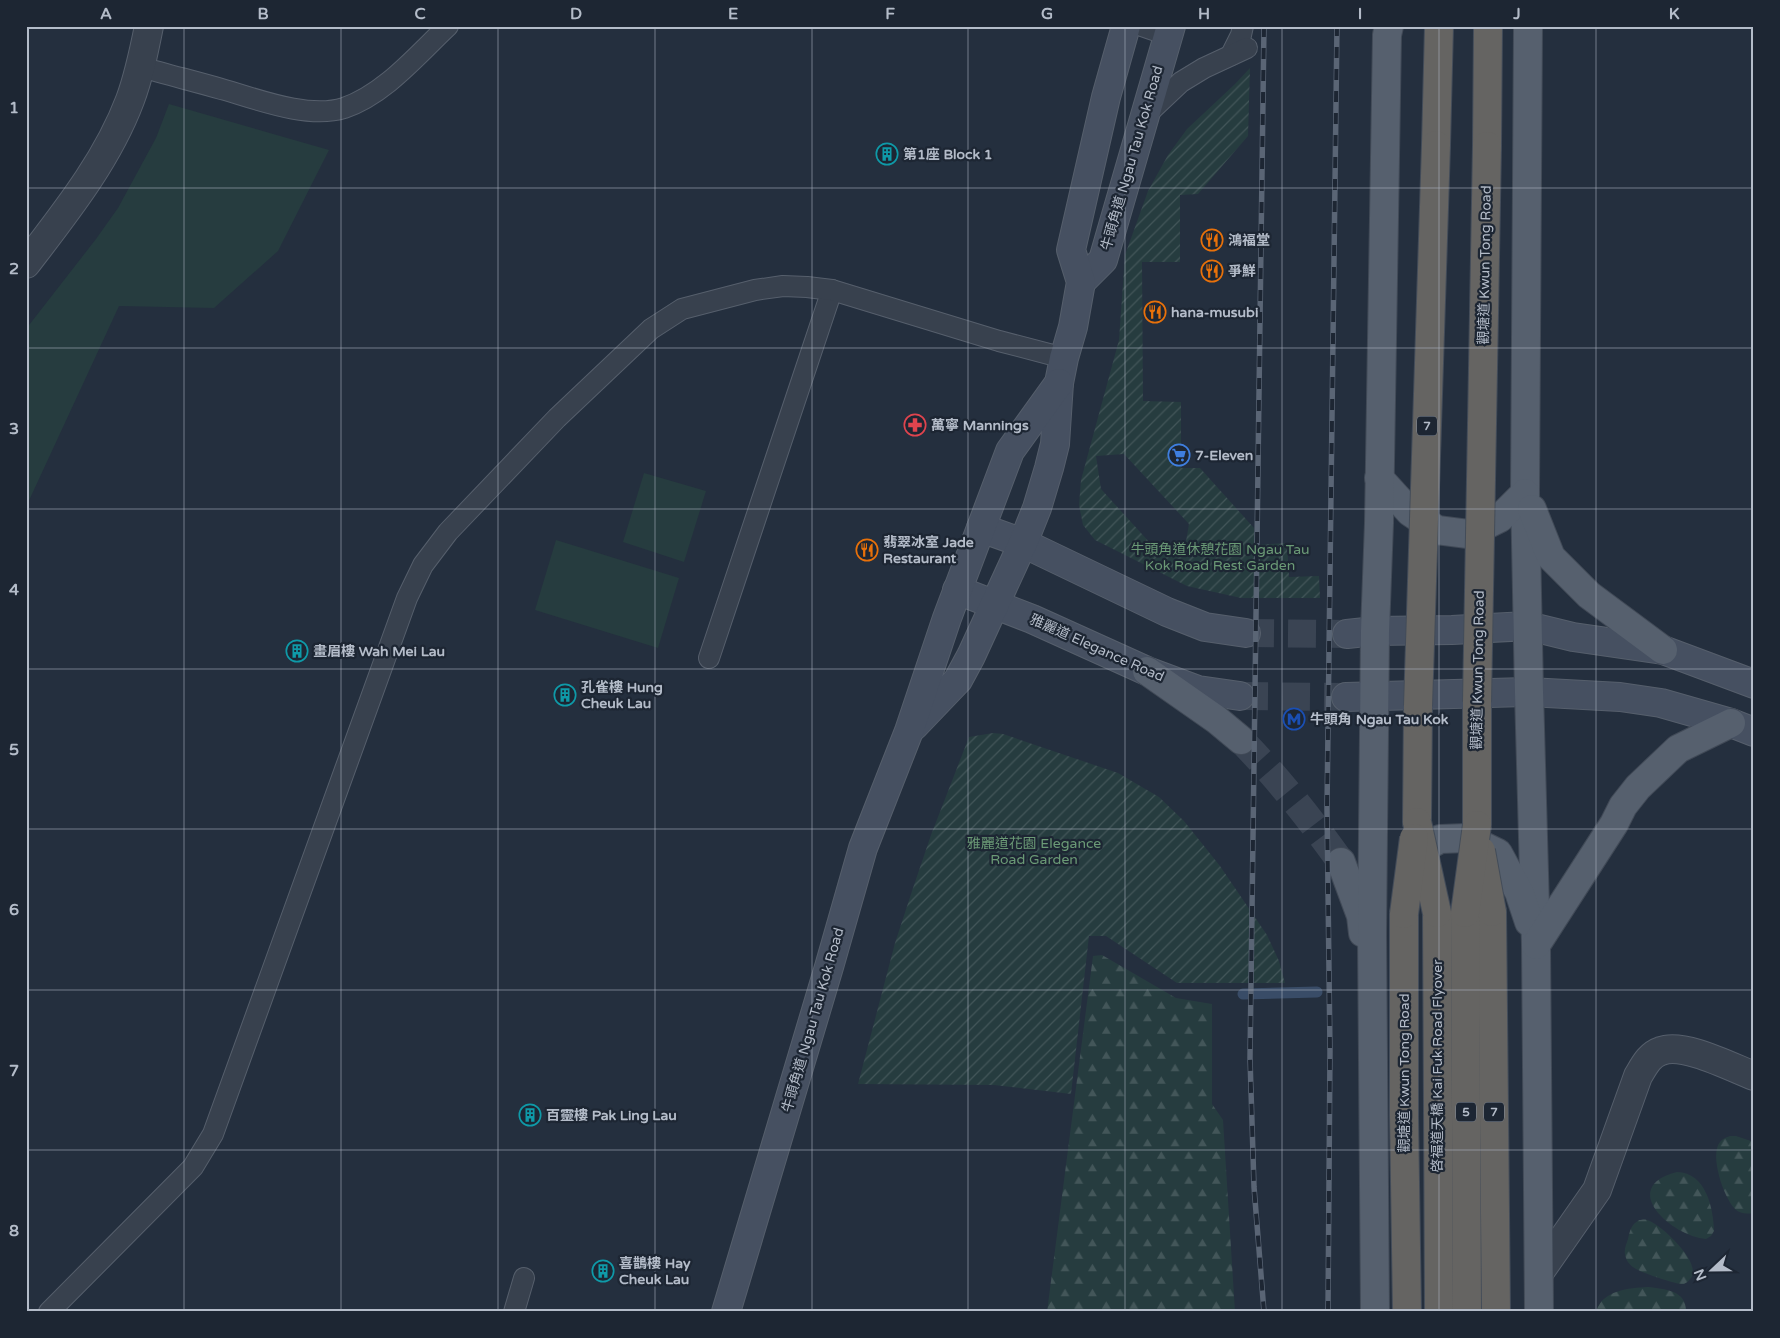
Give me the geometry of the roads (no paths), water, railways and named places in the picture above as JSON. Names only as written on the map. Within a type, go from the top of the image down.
[{"type":"highway","name":"觀塘道 Kwun Tong Road","points":[[1407,1312],[1404,1116],[1404,914],[1417,822],[1418,706],[1439,26]]},
{"type":"highway","name":"觀塘道 Kwun Tong Road","points":[[1488,26],[1477,692],[1477,825],[1492,912],[1496,1312]]},
{"type":"highway","name":"啓福道天橋 Kai Fuk Road Flyover","points":[[1417,822],[1437,913],[1439,1312]]},
{"type":"highway","name":"啓福道天橋 Kai Fuk Road Flyover","points":[[1467,1312],[1465,913],[1477,825]]},
{"type":"main road","name":"牛頭角道 Ngau Tau Kok Road","points":[[909,731],[958,680],[996,605],[1024,543],[1037,508],[1055,444],[1062,371],[1073,328],[1081,282],[1071,250],[1106,97],[1126,26]]},
{"type":"main road","points":[[1375,1312],[1372,934],[1374,696],[1387,35],[1390,26]]},
{"type":"main road","points":[[1528,26],[1526,493],[1536,945],[1539,1312]]},
{"type":"main road","name":"牛頭角道 Ngau Tau Kok Road","points":[[1081,282],[1103,260],[1170,31]]},
{"type":"main road","name":"牛頭角道 Ngau Tau Kok Road","points":[[726,1312],[863,848],[909,731],[957,590],[1010,451],[1062,371]]},
{"type":"main road","points":[[1379,478],[1410,512],[1437,530],[1468,534],[1500,518],[1526,493]]},
{"type":"main road","points":[[1526,493],[1551,557],[1589,595],[1663,650]]},
{"type":"main road","points":[[981,528],[1024,543],[1167,612],[1205,627],[1246,632]]},
{"type":"main road","name":"雅麗道 Elegance Road","points":[[957,590],[1032,619],[1147,671],[1198,690],[1240,696]]},
{"type":"main road","points":[[1347,634],[1375,631],[1452,630],[1528,626],[1573,637],[1663,650],[1754,684]]},
{"type":"main road","points":[[1147,671],[1217,720],[1241,740]]},
{"type":"main road","points":[[1346,697],[1529,692],[1620,697],[1661,703],[1743,728]]},
{"type":"main road","points":[[1536,945],[1614,824],[1623,806],[1638,787],[1678,749],[1743,728]]},
{"type":"main road","points":[[1372,934],[1399,891],[1418,850],[1440,839],[1467,838],[1498,852],[1519,892],[1536,945]]},
{"type":"main road","points":[[1341,862],[1361,916],[1374,1003]]},
{"type":"street","points":[[26,264],[65,213],[101,159],[124,115],[141,67],[149,26]]},
{"type":"street","points":[[1539,1273],[1597,1190],[1638,1076],[1646,1061],[1661,1051],[1679,1048],[1754,1076]]},
{"type":"lane","points":[[141,67],[278,105],[318,111],[331,110],[344,108],[375,91],[395,76],[448,26]]},
{"type":"lane","points":[[1142,26],[1170,31]]},
{"type":"lane","points":[[1144,116],[1182,82],[1204,68],[1239,52],[1243,26]]},
{"type":"lane","points":[[49,1312],[193,1167],[213,1134],[407,598],[423,565],[448,532],[557,418],[651,329],[682,309],[755,290],[808,286],[832,290],[999,341],[1062,371]]},
{"type":"lane","points":[[709,658],[832,290]]},
{"type":"lane","points":[[514,1312],[524,1278]]},
{"type":"waterway","points":[[1243,994],[1317,992]]},
{"type":"tunnel","points":[[1246,633],[1347,634]]},
{"type":"tunnel","points":[[1240,696],[1346,697]]},
{"type":"tunnel","points":[[1241,740],[1293,799],[1341,862]]},
{"type":"railway","points":[[1264,26],[1250,1058],[1254,1187],[1264,1312]]},
{"type":"railway","points":[[1328,1312],[1330,1051],[1327,808],[1337,26]]},
{"type":"place","name":"第1座 Block 1","points":[[887,154]]},
{"type":"place","name":"鴻福堂","points":[[1212,240]]},
{"type":"place","name":"爭鮮","points":[[1212,271]]},
{"type":"place","name":"hana-musubi","points":[[1155,312]]},
{"type":"place","name":"萬寧 Mannings","points":[[915,425]]},
{"type":"place","name":"7-Eleven","points":[[1179,455]]},
{"type":"place","name":"翡翠冰室 Jade Restaurant","points":[[867,550]]},
{"type":"place","name":"畫眉樓 Wah Mei Lau","points":[[297,651]]},
{"type":"place","name":"孔雀樓 Hung Cheuk Lau","points":[[565,695]]},
{"type":"place","name":"牛頭角 Ngau Tau Kok","points":[[1294,719]]},
{"type":"place","name":"百靈樓 Pak Ling Lau","points":[[530,1115]]},
{"type":"place","name":"喜鵲樓 Hay Cheuk Lau","points":[[603,1271]]},
{"type":"park label","name":"牛頭角道休憩花園 Ngau Tau Kok Road Rest Garden","points":[[1220,558]]},
{"type":"park label","name":"雅麗道花園 Elegance Road Garden","points":[[1034,852]]}]
